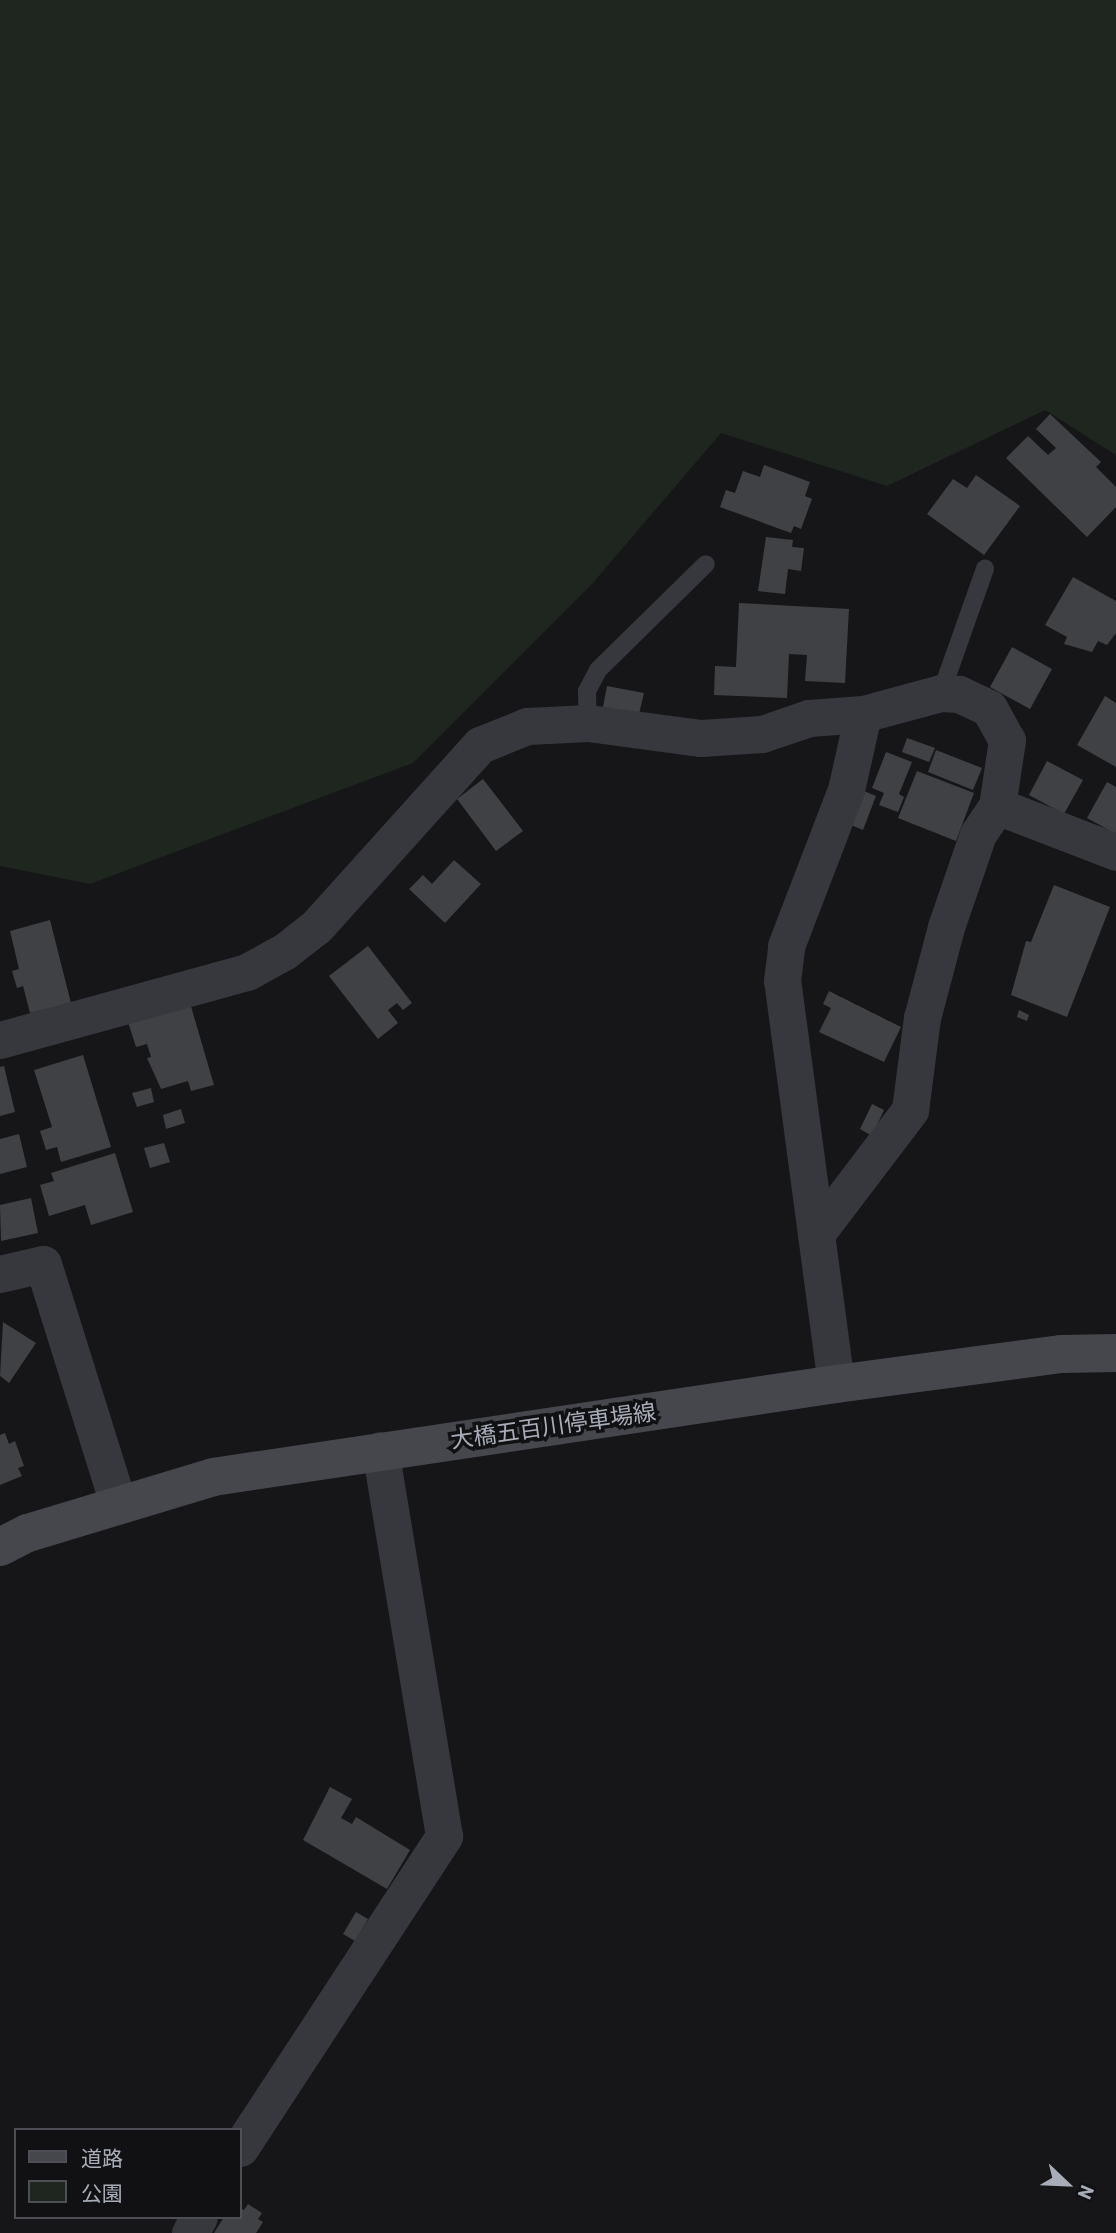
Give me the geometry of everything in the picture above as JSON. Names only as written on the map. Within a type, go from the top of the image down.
[{"type":"main road","name":"大橋五百川停車場線","points":[[0,1547],[118,1504],[213,1477],[836,1384],[1061,1354],[1116,1353]]},
{"type":"street","points":[[0,1040],[256,967],[316,928],[480,745],[527,726],[588,723],[701,738],[762,734],[809,718],[863,714],[941,692],[975,700],[999,724],[1008,755],[997,806],[978,834],[946,927],[922,1018],[910,1110],[816,1234]]},
{"type":"street","points":[[836,1384],[782,981],[786,946],[846,790],[863,714]]},
{"type":"street","points":[[997,806],[1116,852]]},
{"type":"street","points":[[0,1274],[43,1264],[118,1504]]},
{"type":"street","points":[[242,2145],[444,1836],[380,1450]]},
{"type":"lane","points":[[588,723],[587,691],[598,670],[706,564]]},
{"type":"lane","points":[[941,692],[985,569]]},
{"type":"green space","points":[[0,0],[1116,0],[1116,455],[1045,410],[887,486],[721,433],[592,584],[413,763],[90,884],[0,866]]},
{"type":"building","points":[[1050,414],[1101,462],[1096,467],[1116,487],[1116,507],[1087,537],[1006,458],[1028,436],[1048,455],[1056,448],[1036,429]]},
{"type":"building","points":[[764,465],[810,482],[805,496],[812,499],[801,529],[794,526],[791,533],[720,507],[726,490],[735,493],[743,471],[760,477]]},
{"type":"building","points":[[976,475],[1020,506],[984,555],[927,514],[953,479],[967,488]]},
{"type":"building","points":[[766,537],[793,540],[792,547],[804,548],[801,571],[788,569],[785,594],[758,591]]},
{"type":"building","points":[[1073,577],[1116,601],[1116,633],[1107,645],[1098,641],[1092,652],[1064,644],[1067,637],[1045,625]]},
{"type":"building","points":[[739,603],[849,609],[845,683],[805,681],[807,655],[789,654],[787,698],[714,695],[715,666],[736,667]]},
{"type":"building","points":[[1012,647],[1052,669],[1030,709],[990,687]]},
{"type":"building","points":[[607,686],[644,693],[639,714],[603,707]]},
{"type":"building","points":[[1105,696],[1116,703],[1116,767],[1077,745]]},
{"type":"building","points":[[907,738],[935,748],[929,762],[902,752]]},
{"type":"building","points":[[936,750],[982,768],[973,790],[928,772]]},
{"type":"building","points":[[886,752],[912,762],[899,794],[904,797],[898,812],[879,805],[884,793],[872,788]]},
{"type":"building","points":[[1047,761],[1083,780],[1064,814],[1029,795]]},
{"type":"building","points":[[917,771],[974,793],[956,841],[898,818]]},
{"type":"building","points":[[483,779],[523,831],[496,851],[457,799]]},
{"type":"building","points":[[1107,782],[1116,787],[1116,834],[1087,818]]},
{"type":"building","points":[[864,791],[876,796],[863,830],[851,825]]},
{"type":"building","points":[[454,860],[481,884],[445,923],[409,889],[423,875],[432,884]]},
{"type":"building","points":[[1054,885],[1110,907],[1067,1017],[1011,995],[1026,941],[1031,942]]},
{"type":"building","points":[[50,920],[71,1003],[30,1013],[23,986],[17,988],[12,971],[19,969],[10,931]]},
{"type":"building","points":[[368,946],[412,1003],[403,1010],[397,1003],[388,1010],[398,1023],[378,1039],[329,976]]},
{"type":"building","points":[[829,991],[901,1027],[884,1062],[819,1032],[831,1008],[823,1004]]},
{"type":"building","points":[[190,1003],[214,1085],[191,1091],[188,1081],[161,1089],[147,1058],[151,1057],[147,1044],[136,1047],[128,1022]]},
{"type":"building","points":[[1019,1010],[1029,1015],[1027,1021],[1017,1017]]},
{"type":"building","points":[[83,1055],[111,1147],[61,1162],[57,1147],[46,1150],[40,1131],[52,1127],[34,1070]]},
{"type":"building","points":[[4,1066],[15,1112],[0,1116],[0,1067]]},
{"type":"building","points":[[151,1088],[154,1102],[137,1107],[132,1093]]},
{"type":"building","points":[[872,1104],[884,1110],[872,1136],[860,1129]]},
{"type":"building","points":[[181,1109],[185,1123],[166,1129],[163,1115]]},
{"type":"building","points":[[19,1134],[27,1167],[0,1174],[0,1139]]},
{"type":"building","points":[[164,1143],[170,1162],[150,1168],[144,1148]]},
{"type":"building","points":[[115,1153],[133,1212],[91,1225],[85,1205],[49,1216],[40,1185],[54,1181],[51,1173]]},
{"type":"building","points":[[31,1198],[38,1233],[1,1241],[0,1205]]},
{"type":"building","points":[[3,1322],[36,1343],[9,1383],[0,1376]]},
{"type":"building","points":[[5,1433],[9,1444],[15,1441],[24,1466],[18,1468],[22,1476],[0,1485],[0,1435]]},
{"type":"building","points":[[330,1787],[352,1799],[341,1818],[352,1824],[356,1817],[410,1850],[387,1889],[303,1840]]},
{"type":"building","points":[[356,1912],[368,1919],[355,1941],[343,1934]]},
{"type":"building","points":[[248,2204],[262,2213],[258,2219],[263,2222],[256,2233],[214,2233],[223,2219],[242,2219],[242,2209]]}]
